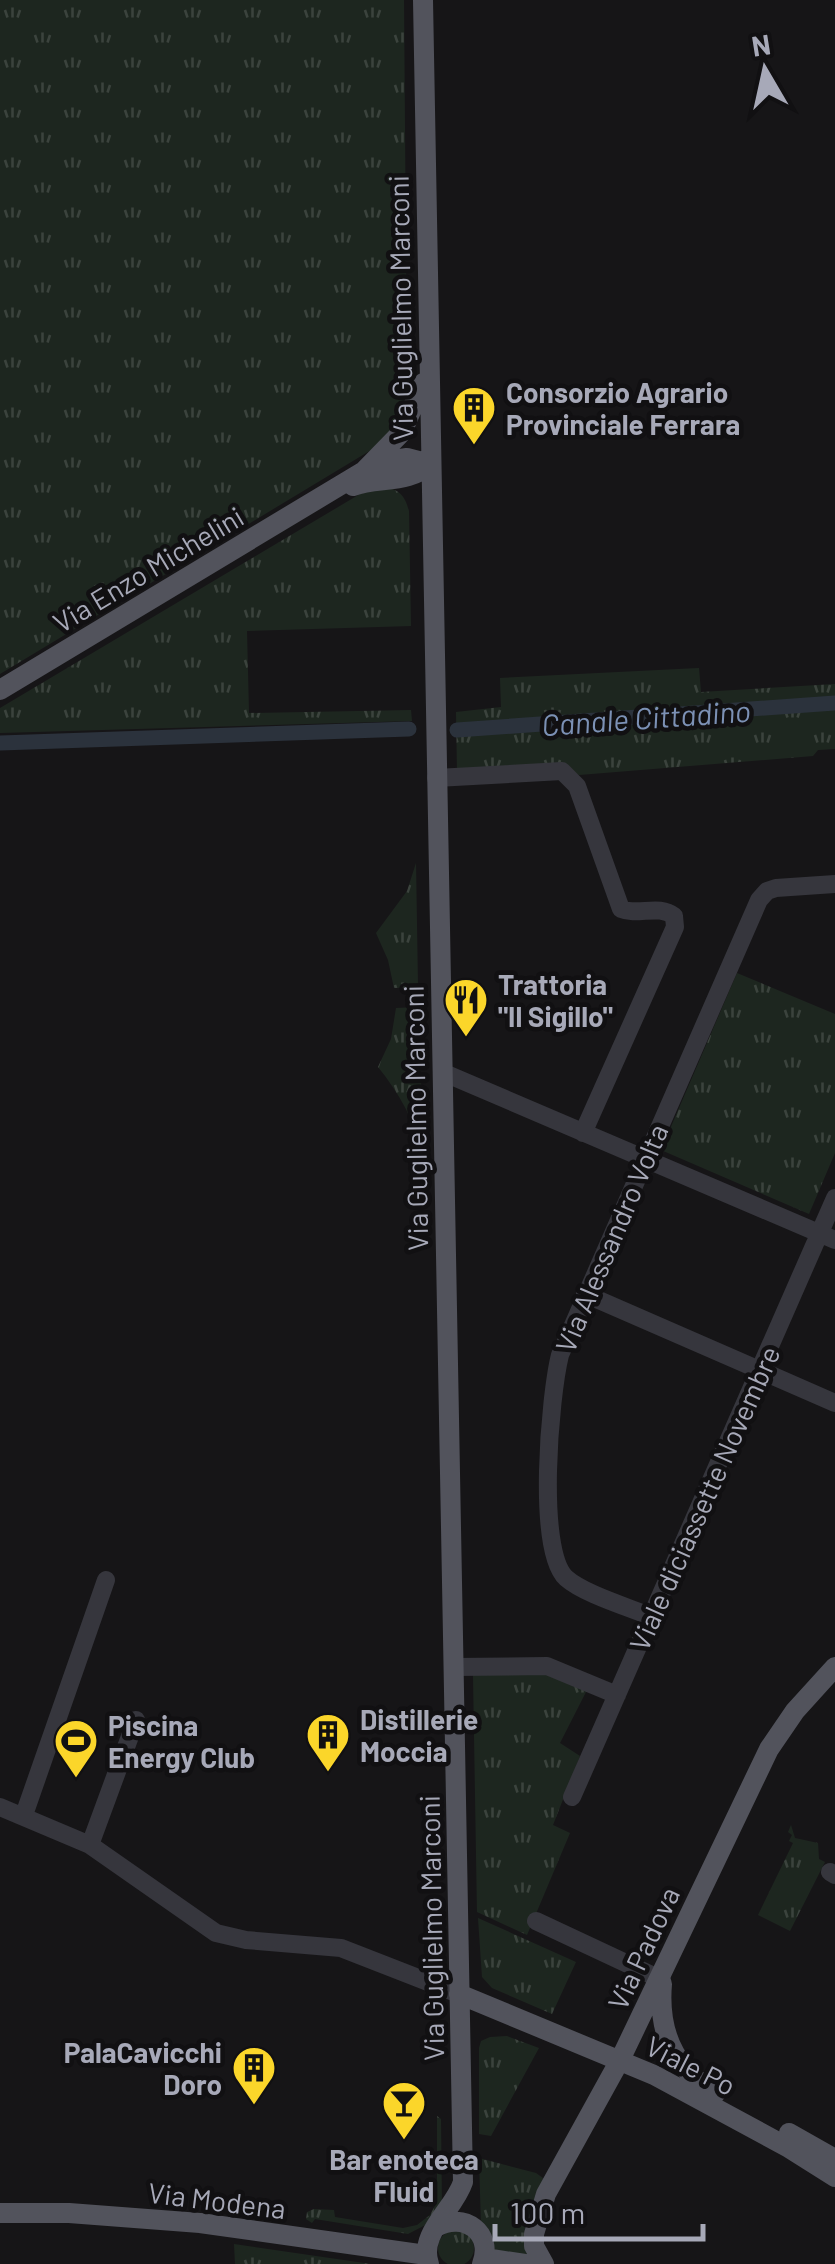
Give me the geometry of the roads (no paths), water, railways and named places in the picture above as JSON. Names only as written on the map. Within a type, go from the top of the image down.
[{"type":"main road","name":"Via Guglielmo Marconi","points":[[423,0],[464,2182]]},
{"type":"main road","name":"Via Enzo Michelini","points":[[0,690],[374,463],[410,419],[429,368]]},
{"type":"main road","points":[[374,463],[407,458],[430,464]]},
{"type":"main road","name":"Via Enzo Michelini","points":[[325,495],[372,480],[413,476],[430,464]]},
{"type":"main road","points":[[401,478],[422,496],[432,528]]},
{"type":"main road","name":"Via Padova","points":[[544,2264],[534,2246],[536,2218],[558,2171],[620,2060],[769,1749],[795,1711],[835,1667]]},
{"type":"main road","name":"Viale Po","points":[[661,1977],[662,2025],[684,2070],[706,2088],[835,2159]]},
{"type":"main road","name":"Viale Po","points":[[459,1994],[620,2060],[707,2102],[835,2178]]},
{"type":"main road","points":[[464,2182],[472,2225],[482,2236],[483,2261],[525,2264]]},
{"type":"main road","points":[[436,2227],[464,2182]]},
{"type":"main road","name":"Via Modena","points":[[0,2213],[69,2212],[200,2222],[427,2259],[430,2235],[436,2227]]},
{"type":"main road","points":[[436,2227],[454,2220],[472,2225]]},
{"type":"street","points":[[436,778],[562,771],[577,786],[621,908],[631,912],[665,910],[674,916],[675,927],[584,1132]]},
{"type":"street","name":"Via Alessandro Volta","points":[[652,1617],[566,1578],[555,1561],[551,1546],[550,1413],[560,1355],[759,900],[776,888],[835,884]]},
{"type":"street","points":[[442,1072],[827,1237]]},
{"type":"street","name":"Viale diciassette Novembre","points":[[572,1797],[759,1371],[827,1237],[835,1198]]},
{"type":"street","points":[[585,1294],[835,1403]]},
{"type":"street","points":[[24,1816],[106,1580]]},
{"type":"street","points":[[453,1668],[547,1666],[617,1695]]},
{"type":"street","points":[[90,1845],[136,1720]]},
{"type":"street","points":[[0,1807],[90,1845],[216,1933],[246,1940],[341,1948],[459,1994]]},
{"type":"street","points":[[536,1921],[661,1977]]},
{"type":"waterway","name":"Canale Cittadino","points":[[457,730],[835,703]]},
{"type":"waterway","points":[[0,743],[409,729]]},
{"type":"place","name":"Consorzio Agrario Provinciale Ferrara","points":[[474,446]]},
{"type":"place","name":"Trattoria \"Il Sigillo\"","points":[[466,1038]]},
{"type":"place","name":"Distillerie Moccia","points":[[328,1773]]},
{"type":"place","name":"Piscina Energy Club","points":[[76,1779]]},
{"type":"place","name":"PalaCavicchi Doro","points":[[254,2106]]},
{"type":"place","name":"Bar enoteca Fluid","points":[[404,2141]]}]
